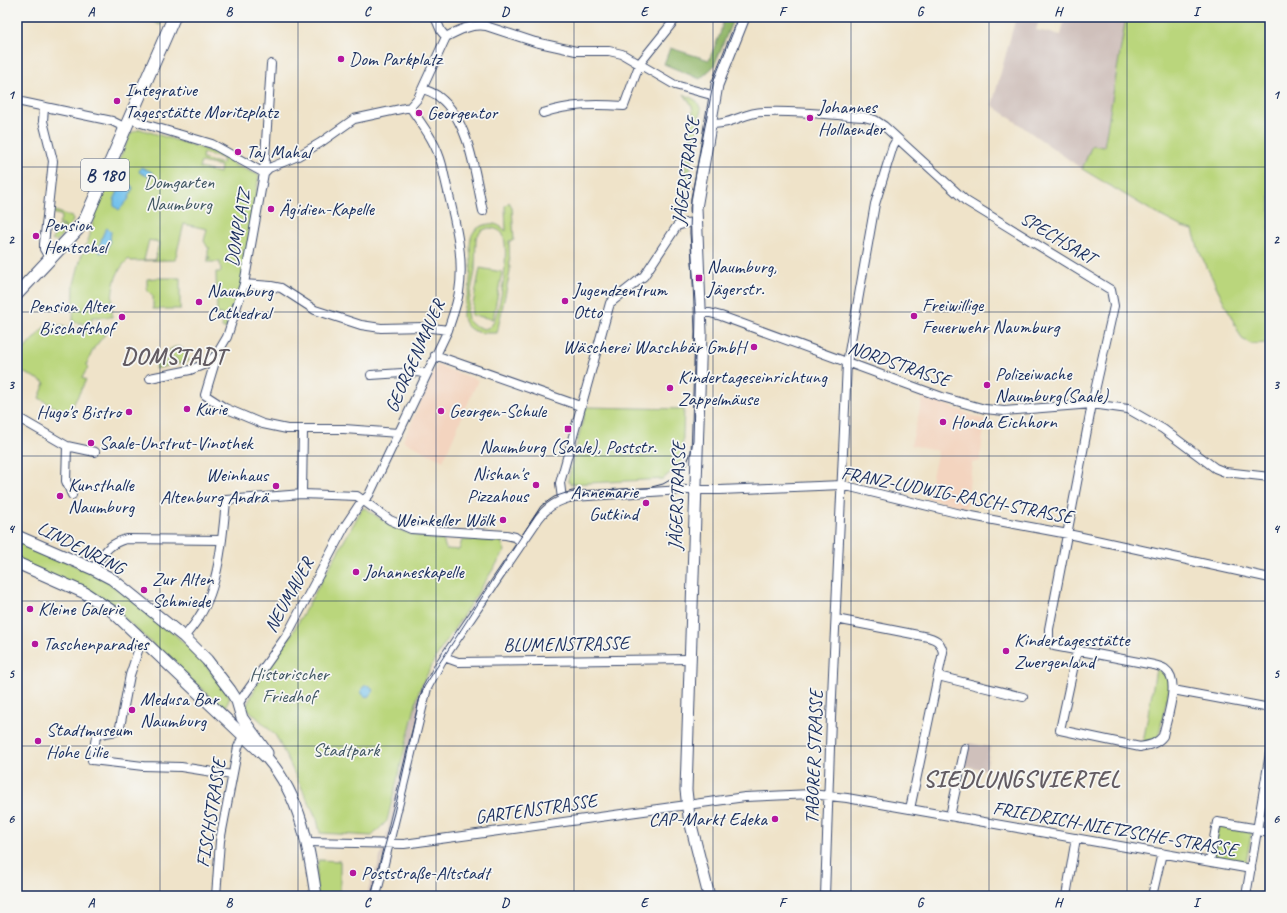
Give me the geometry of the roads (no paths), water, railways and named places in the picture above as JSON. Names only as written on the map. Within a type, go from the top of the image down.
[{"type":"main road","name":"B 180","points":[[17,294],[84,221],[174,17]]},
{"type":"main road","name":"JÄGERSTRASSE","points":[[708,896],[686,805],[701,314],[695,222],[698,187],[715,96],[723,66],[744,17]]},
{"type":"main road","name":"LINDENRING","points":[[17,536],[93,569],[112,580],[184,637],[207,660],[230,690],[239,709],[247,734]]},
{"type":"main road","name":"LINDENRING","points":[[17,564],[85,593],[99,601],[142,639],[230,723],[247,734],[266,750],[292,798],[307,842],[316,896]]},
{"type":"main road","points":[[230,723],[237,721],[239,709]]},
{"type":"street","points":[[435,17],[441,32],[446,37]]},
{"type":"street","points":[[542,113],[561,107],[579,104],[624,106],[640,64],[677,17]]},
{"type":"street","points":[[264,173],[269,168],[298,156],[320,143],[354,119],[410,107],[418,98],[446,37],[467,27],[479,25],[535,42],[576,51],[615,52],[640,64],[675,85],[715,96]]},
{"type":"street","name":"DOMPLATZ","points":[[150,378],[208,363],[217,354],[227,337],[244,284],[264,173],[271,64]]},
{"type":"street","points":[[422,89],[438,95],[445,102],[466,136],[483,211]]},
{"type":"street","name":"DOMPLATZ","points":[[17,101],[44,108],[128,123],[212,144],[231,154],[241,162],[264,173]]},
{"type":"street","name":"GEORGENMAUER","points":[[364,500],[369,495],[448,330],[459,291],[461,276],[459,246],[438,151],[410,107]]},
{"type":"street","points":[[44,108],[43,121],[53,161],[44,244],[44,249],[50,259]]},
{"type":"street","name":"SPECHSART","points":[[710,123],[722,124],[741,116],[762,112],[864,117],[875,120],[966,201],[1111,290],[1114,306],[1092,404],[1049,629],[1049,639],[1054,646],[1154,665],[1165,669],[1171,676],[1173,690]]},
{"type":"street","name":"TABORER STRASSE","points":[[825,896],[847,363],[875,204],[893,146],[897,139]]},
{"type":"street","points":[[376,896],[423,699],[433,675],[546,510],[562,499],[559,483],[608,307],[616,297],[644,276],[677,226],[686,222],[695,222]]},
{"type":"street","points":[[244,284],[281,288],[315,310],[361,325],[381,328],[424,327],[448,330]]},
{"type":"street","name":"NORDSTRASSE","points":[[701,314],[710,313],[721,316],[942,397],[985,409],[1004,411],[1092,404]]},
{"type":"street","points":[[217,354],[204,396],[226,408],[263,424],[287,429],[344,429],[398,433]]},
{"type":"street","points":[[435,355],[580,406]]},
{"type":"street","points":[[371,375],[418,372],[426,374]]},
{"type":"street","points":[[1092,404],[1128,409],[1145,418],[1215,468],[1231,473],[1270,477]]},
{"type":"street","points":[[17,416],[67,446],[95,452]]},
{"type":"street","points":[[302,494],[303,430]]},
{"type":"street","points":[[67,446],[66,481],[72,495]]},
{"type":"street","name":"FRANZ-LUDWIG-RASCH-STRASSE","points":[[562,499],[695,490],[842,485],[961,514],[1068,534],[1270,578]]},
{"type":"street","points":[[184,637],[200,617],[208,599],[222,540],[226,500],[302,494],[357,496],[390,520],[411,529],[512,536],[523,542]]},
{"type":"street","name":"NEUMAUER","points":[[239,709],[287,635],[345,526],[364,500]]},
{"type":"street","points":[[93,569],[109,547],[114,543],[126,540],[222,540]]},
{"type":"street","points":[[836,619],[938,640],[943,652],[910,809]]},
{"type":"street","points":[[142,639],[130,675],[120,727],[117,731],[100,734],[96,737],[92,760],[143,766],[181,767],[232,774]]},
{"type":"street","points":[[1077,651],[1060,730],[1140,747],[1159,741],[1163,736],[1173,690],[1270,708]]},
{"type":"street","name":"BLUMENSTRASSE","points":[[444,657],[458,662],[690,659]]},
{"type":"street","points":[[938,676],[1023,697]]},
{"type":"street","name":"FISCHSTRASSE","points":[[216,896],[220,841],[232,774],[239,743],[247,734]]},
{"type":"street","points":[[950,816],[965,748]]},
{"type":"street","points":[[1246,896],[1270,753]]},
{"type":"street","name":"FRIEDRICH-NIETZSCHE-STRASSE","points":[[686,805],[752,796],[828,795],[1251,869]]},
{"type":"street","name":"GARTENSTRASSE","points":[[307,842],[389,845],[404,844],[686,805]]},
{"type":"street","points":[[1210,861],[1217,822],[1254,828],[1258,831],[1270,833]]},
{"type":"street","points":[[1066,896],[1076,838]]},
{"type":"street","points":[[1152,896],[1162,853]]},
{"type":"water","points":[[141,167],[152,172],[153,176],[147,176],[139,172]]},
{"type":"water","points":[[121,185],[131,185],[133,188],[128,200],[119,210],[114,206],[114,200]]},
{"type":"water","points":[[107,228],[111,231],[110,242],[106,251],[100,253],[99,250],[101,241]]},
{"type":"water","points":[[365,686],[369,686],[371,687],[371,695],[365,696],[362,693],[362,689]]},
{"type":"tram line","points":[[371,896],[394,813],[419,701],[424,687],[541,506],[554,497],[572,491],[648,488],[663,484],[677,476],[686,465],[691,452],[693,440],[696,315],[690,233],[691,198],[714,80],[739,17]]},
{"type":"place","name":"Dom Parkplatz","points":[[341,59]]},
{"type":"place","name":"Integrative Tagesstätte Moritzplatz","points":[[117,101]]},
{"type":"place","name":"Georgentor","points":[[419,113]]},
{"type":"place","name":"Johannes Hollaender","points":[[810,118]]},
{"type":"place","name":"Taj Mahal","points":[[238,152]]},
{"type":"place","name":"Ägidien-Kapelle","points":[[271,209]]},
{"type":"place","name":"Pension Hentschel","points":[[36,236]]},
{"type":"place","name":"Naumburg, Jägerstr.","points":[[699,278]]},
{"type":"place","name":"Jugendzentrum Otto","points":[[565,301]]},
{"type":"place","name":"Naumburg Cathedral","points":[[199,302]]},
{"type":"place","name":"Freiwillige Feuerwehr Naumburg","points":[[914,316]]},
{"type":"place","name":"Pension Alter Bischofshof","points":[[122,317]]},
{"type":"place","name":"Wäscherei Waschbär GmbH","points":[[754,347]]},
{"type":"place","name":"Polizeiwache Naumburg(Saale)","points":[[987,385]]},
{"type":"place","name":"Kindertageseinrichtung Zappelmäuse","points":[[670,388]]},
{"type":"place","name":"Kurie","points":[[187,409]]},
{"type":"place","name":"Georgen-Schule","points":[[441,411]]},
{"type":"place","name":"Hugo's Bistro","points":[[129,412]]},
{"type":"place","name":"Honda Eichhorn","points":[[943,422]]},
{"type":"place","name":"Naumburg (Saale), Poststr.","points":[[568,429]]},
{"type":"place","name":"Saale-Unstrut-Vinothek","points":[[91,443]]},
{"type":"place","name":"Nishan's Pizzahous","points":[[536,485]]},
{"type":"place","name":"Weinhaus Altenburg Andrä","points":[[276,486]]},
{"type":"place","name":"Kunsthalle Naumburg","points":[[60,496]]},
{"type":"place","name":"Annemarie Gutkind","points":[[646,503]]},
{"type":"place","name":"Weinkeller Wölk","points":[[503,520]]},
{"type":"place","name":"Johanneskapelle","points":[[356,572]]},
{"type":"place","name":"Zur Alten Schmiede","points":[[144,590]]},
{"type":"place","name":"Kleine Galerie","points":[[30,609]]},
{"type":"place","name":"Taschenparadies","points":[[35,644]]},
{"type":"place","name":"Kindertagesstätte Zwergenland","points":[[1006,651]]},
{"type":"place","name":"Medusa Bar Naumburg","points":[[132,710]]},
{"type":"place","name":"Stadtmuseum Hohe Lilie","points":[[38,741]]},
{"type":"place","name":"CAP-Markt Edeka","points":[[775,819]]},
{"type":"place","name":"Poststraße-Altstadt","points":[[353,873]]},
{"type":"district","name":"DOMSTADT","points":[[174,356]]},
{"type":"district","name":"SIEDLUNGSVIERTEL","points":[[1022,779]]},
{"type":"park label","name":"Domgarten Naumburg","points":[[179,193]]},
{"type":"park label","name":"Historischer Friedhof","points":[[289,685]]},
{"type":"park label","name":"Stadtpark","points":[[346,750]]}]
